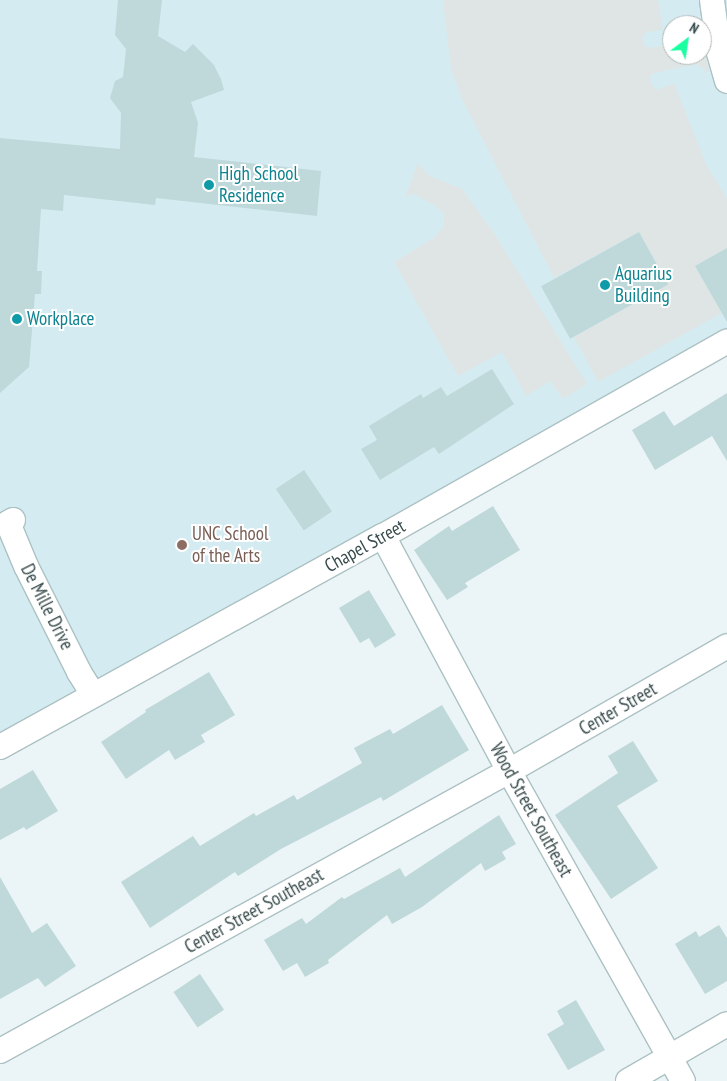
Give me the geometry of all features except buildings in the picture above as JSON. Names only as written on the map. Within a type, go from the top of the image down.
[{"type":"street","points":[[712,0],[719,53],[727,81]]},
{"type":"street","name":"Chapel Street","points":[[0,747],[93,694],[383,536],[727,341]]},
{"type":"street","name":"De Mille Drive","points":[[13,520],[8,524],[26,566],[79,672],[93,694]]},
{"type":"street","name":"Wood Street Southeast","points":[[383,536],[509,771],[683,1081]]},
{"type":"street","name":"Center Street","points":[[509,771],[727,646]]},
{"type":"street","name":"Center Street Southeast","points":[[0,1051],[509,771]]},
{"type":"street","points":[[628,1081],[727,1024]]},
{"type":"shaded area","name":"UNC School of the Arts","points":[[0,0],[727,0],[727,340],[0,749]]},
{"type":"shaded area","points":[[443,0],[658,0],[662,29],[645,33],[642,39],[644,45],[650,48],[662,46],[662,65],[691,65],[655,73],[650,76],[651,84],[657,90],[674,83],[706,164],[727,199],[727,248],[695,266],[722,313],[598,382],[574,337],[668,284],[639,232],[554,278],[462,99],[451,69]]},
{"type":"shaded area","points":[[698,65],[708,65],[709,73]]},
{"type":"shaded area","points":[[418,163],[428,175],[462,189],[494,233],[587,384],[563,399],[550,381],[526,396],[502,352],[458,376],[394,262],[434,238],[444,226],[444,213],[434,205],[414,194],[405,197]]},
{"type":"place","name":"High School Residence","points":[[209,185]]},
{"type":"place","name":"Aquarius Building","points":[[605,285]]},
{"type":"place","name":"Workplace","points":[[17,319]]},
{"type":"place","name":"UNC School of the Arts","points":[[182,545]]}]
